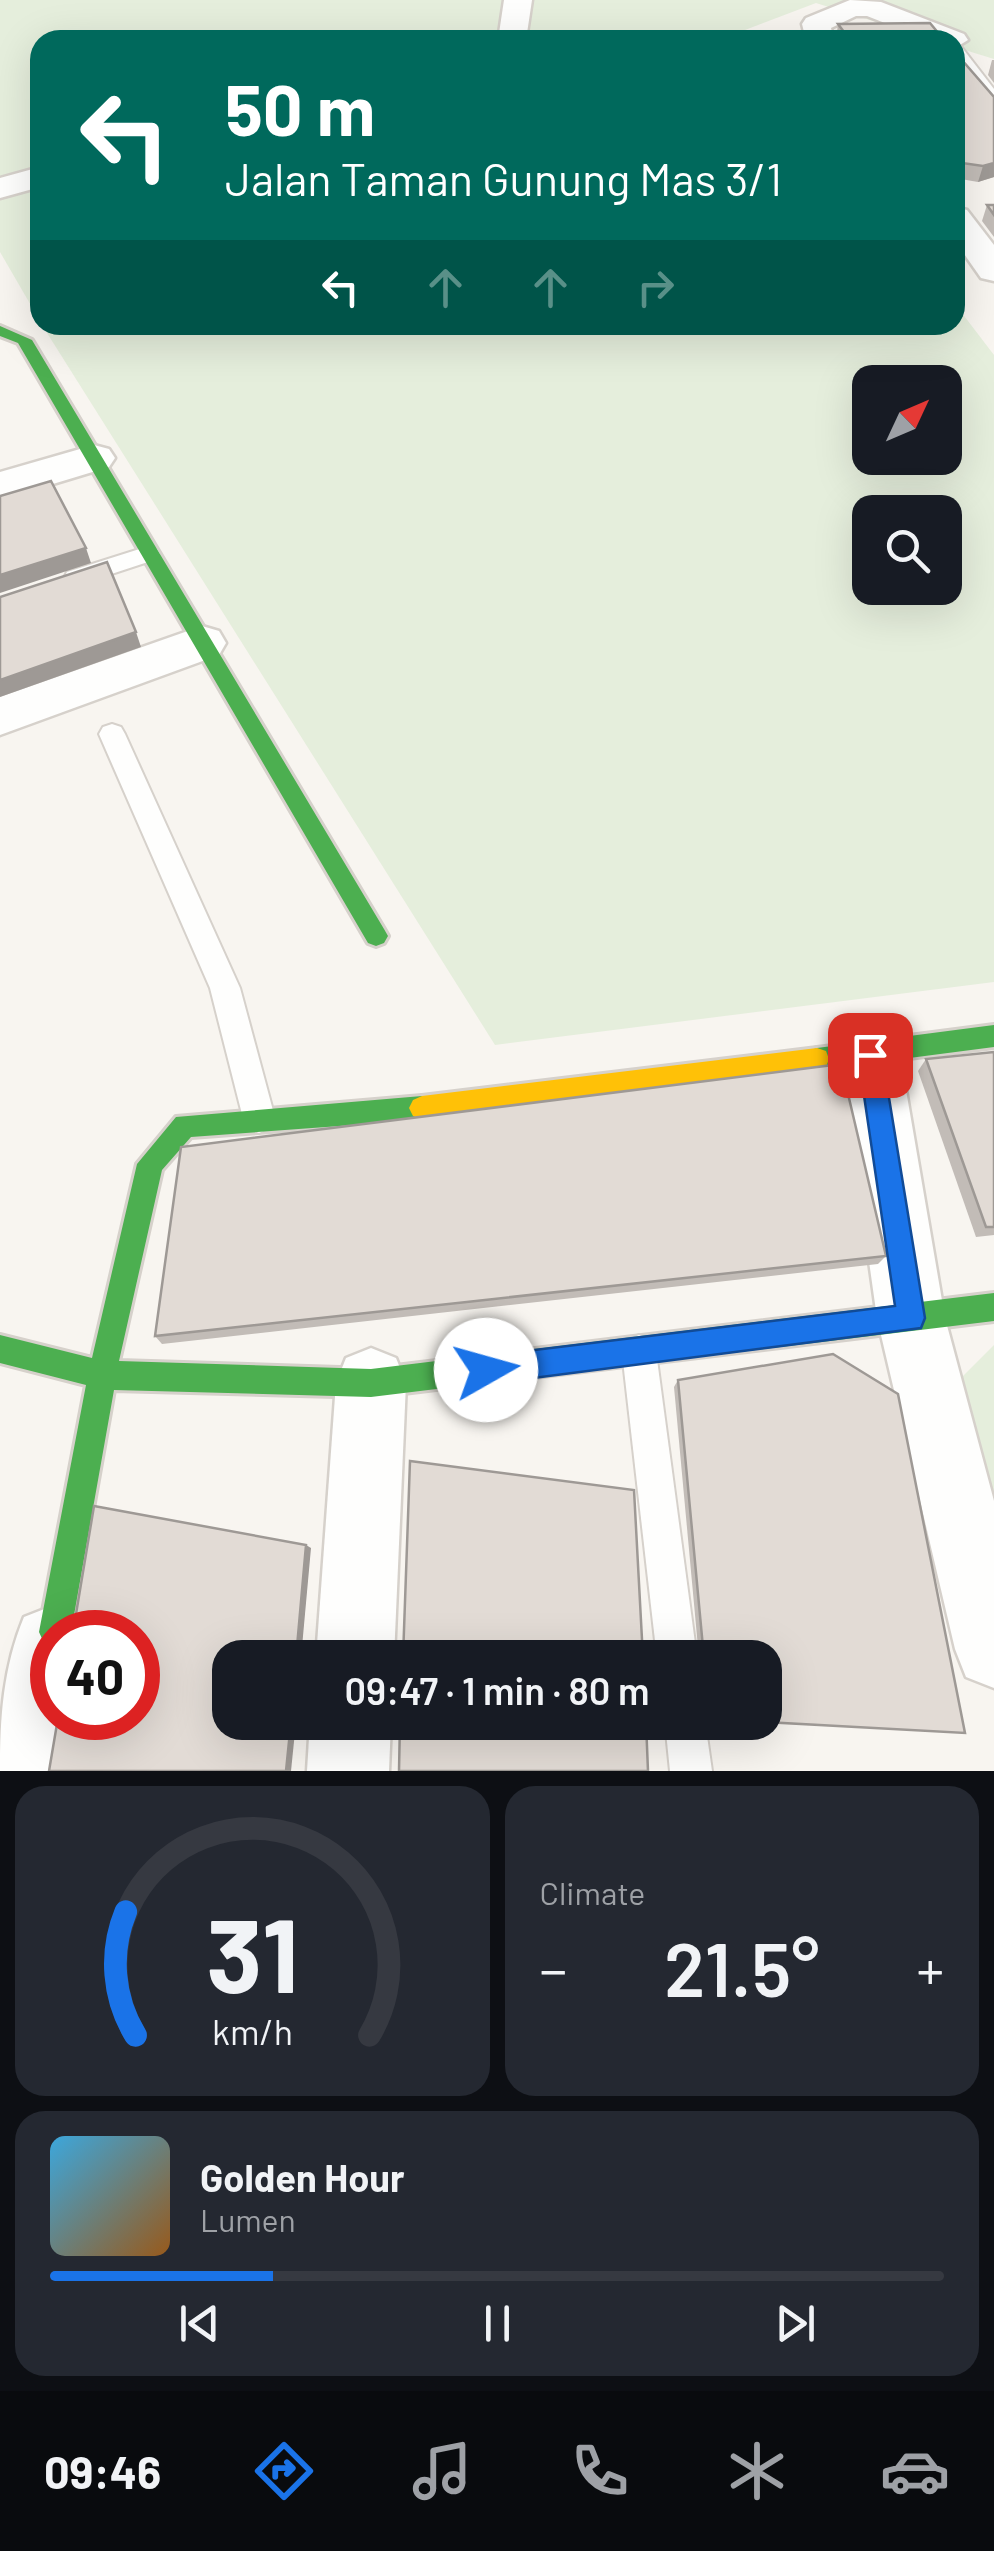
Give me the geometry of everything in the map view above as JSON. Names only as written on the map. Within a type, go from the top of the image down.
[{"type":"street","points":[[514,30],[518,0]]},
{"type":"street","points":[[818,30],[816,24],[852,8],[871,8],[925,30]]},
{"type":"street","points":[[965,45],[994,54]]},
{"type":"street","points":[[0,188],[30,180]]},
{"type":"street","points":[[965,211],[994,270]]},
{"type":"street","points":[[4,331],[24,340],[376,936]]},
{"type":"street","points":[[0,486],[94,458]]},
{"type":"street","points":[[0,716],[202,643]]},
{"type":"street","points":[[59,1610],[102,1375],[150,1164],[184,1125],[456,1105],[870,1055],[994,1036]]},
{"type":"street","points":[[870,1055],[911,1318],[994,1648]]},
{"type":"street","points":[[0,1349],[102,1375],[371,1383],[994,1307]]},
{"type":"street","points":[[356,1640],[371,1383]]},
{"type":"street","points":[[29,1771],[35,1740]]},
{"type":"street","points":[[348,1771],[350,1740]]},
{"type":"lane","points":[[965,59],[994,100]]},
{"type":"lane","points":[[56,584],[149,554]]},
{"type":"lane","points":[[112,734],[225,988],[260,1118]]},
{"type":"lane","points":[[639,1352],[675,1640]]},
{"type":"lane","points":[[687,1740],[691,1771]]},
{"type":"green space","points":[[0,0],[994,0],[994,59],[965,50],[965,30],[901,30],[816,3],[745,30],[30,30],[30,304],[0,252]]},
{"type":"green space","points":[[965,317],[994,355],[994,982],[495,1045],[48,335],[965,335]]},
{"type":"green space","points":[[994,1345],[994,1543],[957,1382]]},
{"type":"building","points":[[930,23],[936,30],[842,30],[838,24]]},
{"type":"building","points":[[965,64],[994,97],[994,163],[965,163]]},
{"type":"building","points":[[51,481],[86,548],[0,575],[0,496]]},
{"type":"building","points":[[107,562],[136,632],[0,680],[0,597]]},
{"type":"building","points":[[994,1052],[994,1227],[986,1227],[926,1059]]},
{"type":"building","points":[[841,1064],[886,1256],[155,1336],[181,1147]]},
{"type":"building","points":[[833,1354],[898,1394],[965,1733],[782,1723],[782,1640],[702,1640],[678,1380]]},
{"type":"building","points":[[410,1461],[634,1490],[642,1640],[404,1640]]},
{"type":"building","points":[[94,1506],[306,1545],[298,1640],[212,1640],[212,1740],[289,1740],[286,1771],[49,1771],[54,1740],[160,1740],[160,1610],[77,1610]]},
{"type":"building","points":[[400,1740],[647,1740],[648,1771],[399,1771]]},
{"type":"traffic: fast","points":[[0,331],[24,340],[376,936]]},
{"type":"traffic: fast","points":[[817,1059],[994,1036]]},
{"type":"traffic: fast","points":[[59,1610],[102,1375],[150,1164],[185,1125],[422,1108]]},
{"type":"traffic: fast","points":[[0,1349],[102,1375],[371,1383],[994,1307]]},
{"type":"traffic: slow","points":[[422,1108],[817,1059]]},
{"type":"route","points":[[486,1370],[911,1318],[870,1055]]}]
